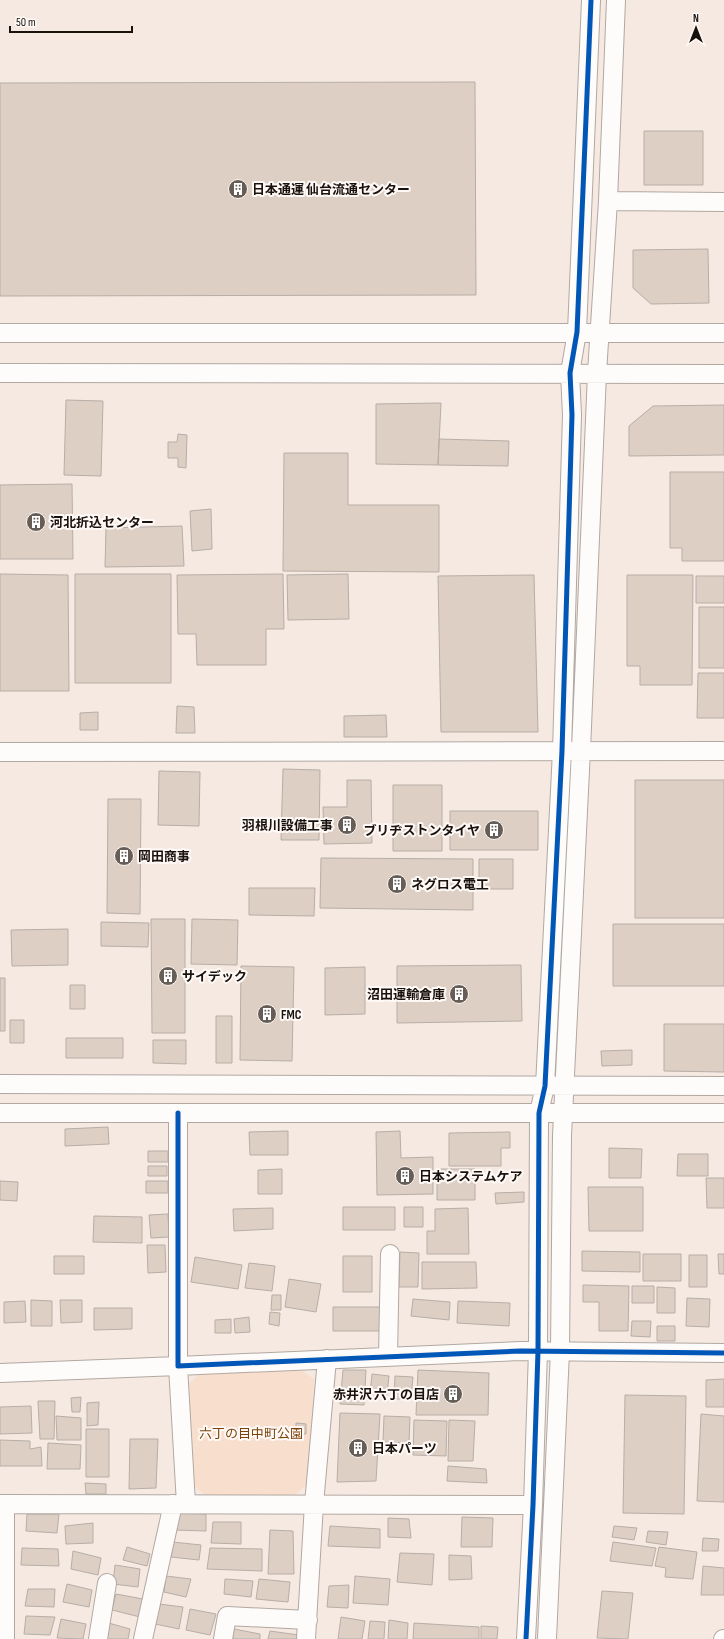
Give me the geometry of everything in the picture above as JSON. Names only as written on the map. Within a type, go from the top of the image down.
[{"type":"street","points":[[526,1639],[533,1505],[538,1351],[539,1113],[545,1086],[562,751],[572,415],[570,373],[577,332],[591,0]]},
{"type":"street","points":[[547,1639],[560,1351],[564,1085],[581,750],[599,332],[608,201],[616,0]]},
{"type":"street","points":[[608,201],[724,202]]},
{"type":"street","points":[[0,333],[724,333]]},
{"type":"street","points":[[0,373],[724,374]]},
{"type":"street","points":[[0,752],[724,751]]},
{"type":"street","points":[[0,1084],[724,1086]]},
{"type":"street","points":[[0,1113],[724,1113]]},
{"type":"street","points":[[142,1639],[179,1504],[178,1113]]},
{"type":"street","points":[[388,1357],[390,1254]]},
{"type":"street","points":[[0,1373],[538,1351],[724,1353]]},
{"type":"street","points":[[306,1639],[314,1504],[327,1359]]},
{"type":"street","points":[[6,1639],[2,1617],[3,1504],[533,1505]]},
{"type":"street","points":[[98,1639],[107,1583]]},
{"type":"street","points":[[223,1639],[227,1616],[308,1620]]},
{"type":"green space","name":"六丁の目中町公園","points":[[301,1370],[314,1379],[309,1483],[295,1495],[205,1495],[193,1485],[189,1384],[201,1372]]},
{"type":"building","name":"日本通運 仙台流通センター","points":[[475,82],[476,295],[0,296],[0,83]]},
{"type":"building","points":[[644,131],[703,131],[703,185],[644,185]]},
{"type":"building","points":[[708,249],[709,303],[651,304],[633,288],[633,250]]},
{"type":"building","points":[[66,400],[103,401],[101,476],[64,475]]},
{"type":"building","points":[[441,403],[438,465],[376,464],[376,404]]},
{"type":"building","points":[[724,405],[724,455],[629,456],[629,426],[653,406]]},
{"type":"building","points":[[178,434],[187,435],[186,468],[178,467],[178,458],[168,458],[168,442],[177,442]]},
{"type":"building","points":[[439,439],[509,441],[508,466],[438,465]]},
{"type":"building","points":[[284,453],[348,453],[348,505],[439,505],[439,572],[283,571]]},
{"type":"building","points":[[670,472],[724,472],[724,561],[682,561],[682,548],[670,548]]},
{"type":"building","name":"河北折込センター","points":[[72,484],[73,559],[0,559],[0,485]]},
{"type":"building","points":[[211,509],[212,549],[192,551],[190,511]]},
{"type":"building","points":[[182,526],[184,566],[105,567],[106,528]]},
{"type":"building","points":[[0,574],[68,575],[69,691],[0,691]]},
{"type":"building","points":[[75,574],[171,574],[171,683],[75,683]]},
{"type":"building","points":[[283,574],[284,629],[266,629],[266,665],[197,665],[196,634],[178,634],[177,575]]},
{"type":"building","points":[[348,574],[349,619],[288,620],[287,575]]},
{"type":"building","points":[[534,575],[538,732],[441,732],[438,576]]},
{"type":"building","points":[[627,575],[693,575],[692,685],[640,685],[640,666],[627,666]]},
{"type":"building","points":[[696,576],[724,576],[724,603],[696,603]]},
{"type":"building","points":[[699,607],[724,607],[724,668],[699,668]]},
{"type":"building","points":[[698,673],[724,673],[724,718],[697,718]]},
{"type":"building","points":[[177,706],[194,707],[195,733],[176,733]]},
{"type":"building","points":[[98,712],[98,730],[80,730],[80,713]]},
{"type":"building","points":[[386,715],[387,737],[344,737],[344,716]]},
{"type":"building","points":[[283,769],[320,770],[319,840],[281,840]]},
{"type":"building","points":[[159,771],[200,772],[199,826],[158,825]]},
{"type":"building","name":"羽根川設備工事","points":[[347,780],[371,780],[372,843],[324,844],[323,807],[347,807]]},
{"type":"building","points":[[635,780],[724,780],[724,918],[635,918]]},
{"type":"building","points":[[393,785],[442,785],[442,851],[393,851]]},
{"type":"building","name":"岡田商事","points":[[108,799],[141,799],[140,914],[107,913]]},
{"type":"building","name":"ブリヂストンタイヤ","points":[[450,811],[538,811],[538,850],[450,850]]},
{"type":"building","name":"ネグロス電工","points":[[321,858],[473,859],[473,910],[320,908]]},
{"type":"building","points":[[479,859],[513,859],[513,889],[479,889]]},
{"type":"building","points":[[249,888],[315,888],[314,916],[249,915]]},
{"type":"building","name":"サイデック","points":[[151,919],[185,919],[185,1033],[152,1033]]},
{"type":"building","points":[[192,919],[238,920],[237,965],[191,964]]},
{"type":"building","points":[[101,922],[149,923],[148,947],[101,946]]},
{"type":"building","points":[[613,924],[724,924],[724,986],[613,986]]},
{"type":"building","points":[[68,929],[68,965],[12,966],[11,930]]},
{"type":"building","name":"沼田運輸倉庫","points":[[521,965],[522,1021],[397,1023],[397,966]]},
{"type":"building","name":"FMC","points":[[241,966],[294,967],[292,1061],[240,1060]]},
{"type":"building","points":[[365,967],[365,1014],[325,1015],[325,968]]},
{"type":"building","points":[[0,978],[5,978],[5,1031],[0,1031]]},
{"type":"building","points":[[70,985],[85,985],[85,1009],[70,1009]]},
{"type":"building","points":[[216,1016],[232,1016],[232,1063],[216,1063]]},
{"type":"building","points":[[10,1020],[24,1020],[24,1043],[10,1043]]},
{"type":"building","points":[[664,1024],[724,1024],[724,1072],[664,1071]]},
{"type":"building","points":[[66,1038],[123,1038],[123,1058],[66,1058]]},
{"type":"building","points":[[153,1040],[186,1040],[186,1064],[153,1063]]},
{"type":"building","points":[[632,1050],[632,1065],[602,1066],[601,1051]]},
{"type":"building","points":[[108,1127],[109,1144],[65,1146],[65,1129]]},
{"type":"building","points":[[288,1131],[288,1155],[250,1155],[249,1132]]},
{"type":"building","name":"日本システムケア","points":[[400,1131],[401,1158],[433,1157],[433,1194],[377,1195],[376,1132]]},
{"type":"building","points":[[510,1132],[510,1148],[501,1148],[501,1166],[449,1166],[449,1133]]},
{"type":"building","points":[[609,1148],[642,1149],[641,1178],[609,1178]]},
{"type":"building","points":[[148,1151],[168,1151],[168,1162],[148,1162]]},
{"type":"building","points":[[678,1154],[708,1154],[708,1176],[677,1176]]},
{"type":"building","points":[[148,1166],[167,1166],[167,1176],[148,1176]]},
{"type":"building","points":[[282,1169],[282,1194],[258,1194],[258,1170]]},
{"type":"building","points":[[437,1169],[475,1169],[475,1200],[437,1200]]},
{"type":"building","points":[[706,1178],[724,1178],[724,1208],[707,1208]]},
{"type":"building","points":[[0,1181],[18,1182],[17,1201],[0,1200]]},
{"type":"building","points":[[146,1181],[168,1181],[168,1193],[146,1193]]},
{"type":"building","points":[[588,1187],[643,1187],[643,1231],[589,1231]]},
{"type":"building","points":[[524,1192],[524,1202],[496,1204],[495,1193]]},
{"type":"building","points":[[343,1207],[395,1207],[395,1230],[343,1230]]},
{"type":"building","points":[[404,1207],[423,1207],[423,1227],[404,1227]]},
{"type":"building","points":[[273,1208],[273,1229],[234,1231],[233,1209]]},
{"type":"building","points":[[468,1208],[469,1254],[427,1254],[427,1231],[435,1231],[435,1209]]},
{"type":"building","points":[[168,1214],[169,1237],[151,1238],[149,1215]]},
{"type":"building","points":[[94,1216],[142,1217],[142,1243],[93,1242]]},
{"type":"building","points":[[147,1245],[165,1245],[166,1272],[148,1273]]},
{"type":"building","points":[[582,1251],[640,1252],[640,1272],[582,1271]]},
{"type":"building","points":[[400,1252],[419,1253],[418,1287],[399,1287]]},
{"type":"building","points":[[643,1254],[681,1254],[681,1281],[643,1281]]},
{"type":"building","points":[[718,1254],[724,1254],[724,1274],[719,1274]]},
{"type":"building","points":[[689,1255],[707,1255],[707,1287],[689,1287]]},
{"type":"building","points":[[54,1256],[84,1256],[84,1274],[54,1274]]},
{"type":"building","points":[[343,1256],[372,1256],[372,1292],[343,1292]]},
{"type":"building","points":[[195,1257],[242,1265],[238,1289],[191,1282]]},
{"type":"building","points":[[422,1262],[476,1262],[477,1288],[422,1289]]},
{"type":"building","points":[[249,1263],[275,1266],[272,1291],[245,1288]]},
{"type":"building","points":[[289,1279],[321,1284],[316,1312],[285,1307]]},
{"type":"building","points":[[583,1285],[629,1286],[628,1331],[599,1331],[599,1302],[583,1302]]},
{"type":"building","points":[[632,1286],[654,1286],[654,1303],[632,1303]]},
{"type":"building","points":[[657,1287],[675,1288],[675,1313],[657,1313]]},
{"type":"building","points":[[272,1295],[281,1295],[281,1310],[271,1310]]},
{"type":"building","points":[[687,1298],[710,1299],[709,1327],[686,1326]]},
{"type":"building","points":[[413,1299],[450,1302],[449,1320],[411,1316]]},
{"type":"building","points":[[31,1300],[52,1301],[52,1326],[31,1326]]},
{"type":"building","points":[[60,1300],[82,1300],[82,1322],[61,1323]]},
{"type":"building","points":[[25,1301],[26,1322],[4,1323],[4,1302]]},
{"type":"building","points":[[458,1301],[510,1303],[509,1326],[457,1323]]},
{"type":"building","points":[[333,1307],[380,1307],[380,1331],[333,1331]]},
{"type":"building","points":[[94,1308],[132,1308],[132,1329],[94,1330]]},
{"type":"building","points":[[270,1312],[280,1313],[279,1326],[269,1324]]},
{"type":"building","points":[[249,1317],[250,1332],[235,1333],[234,1319]]},
{"type":"building","points":[[231,1319],[231,1333],[215,1333],[215,1320]]},
{"type":"building","points":[[632,1321],[651,1321],[650,1337],[631,1336]]},
{"type":"building","points":[[657,1326],[675,1326],[675,1341],[657,1341]]},
{"type":"building","points":[[343,1370],[366,1370],[364,1405],[340,1404]]},
{"type":"building","name":"赤井沢 六丁の目店","points":[[418,1370],[489,1373],[488,1415],[416,1415]]},
{"type":"building","points":[[372,1374],[389,1376],[387,1395],[370,1394]]},
{"type":"building","points":[[395,1376],[413,1377],[411,1399],[394,1399]]},
{"type":"building","points":[[724,1379],[724,1407],[706,1407],[706,1380]]},
{"type":"building","points":[[625,1395],[686,1396],[684,1514],[623,1513]]},
{"type":"building","points":[[81,1397],[80,1412],[72,1412],[71,1398]]},
{"type":"building","points":[[38,1401],[55,1401],[54,1439],[40,1439]]},
{"type":"building","points":[[99,1402],[98,1425],[87,1426],[87,1403]]},
{"type":"building","points":[[31,1406],[32,1433],[0,1434],[0,1407]]},
{"type":"building","name":"日本パーツ","points":[[340,1413],[380,1414],[376,1481],[337,1482]]},
{"type":"building","points":[[701,1414],[724,1416],[724,1502],[697,1501]]},
{"type":"building","points":[[56,1416],[81,1418],[81,1440],[57,1440]]},
{"type":"building","points":[[384,1416],[410,1417],[409,1443],[383,1442]]},
{"type":"building","points":[[414,1420],[447,1421],[446,1456],[413,1455]]},
{"type":"building","points":[[449,1420],[475,1421],[473,1461],[448,1461]]},
{"type":"building","points":[[296,1423],[306,1424],[306,1434],[296,1433]]},
{"type":"building","points":[[86,1429],[109,1429],[109,1477],[86,1477]]},
{"type":"building","points":[[130,1439],[158,1439],[156,1488],[129,1489]]},
{"type":"building","points":[[0,1440],[30,1441],[30,1449],[41,1447],[42,1466],[0,1466]]},
{"type":"building","points":[[48,1443],[81,1445],[80,1469],[47,1469]]},
{"type":"building","points":[[448,1466],[486,1469],[487,1483],[447,1481]]},
{"type":"building","points":[[85,1483],[106,1484],[106,1494],[86,1494]]},
{"type":"building","points":[[177,1513],[206,1514],[206,1531],[175,1530]]},
{"type":"building","points":[[27,1514],[59,1514],[57,1533],[26,1531]]},
{"type":"building","points":[[462,1517],[493,1518],[492,1547],[461,1547]]},
{"type":"building","points":[[388,1518],[409,1519],[411,1538],[388,1537]]},
{"type":"building","points":[[213,1522],[241,1522],[241,1544],[211,1543]]},
{"type":"building","points":[[93,1523],[93,1543],[66,1544],[65,1526]]},
{"type":"building","points":[[330,1526],[380,1529],[380,1548],[328,1546]]},
{"type":"building","points":[[614,1526],[637,1528],[634,1540],[612,1537]]},
{"type":"building","points":[[270,1530],[293,1531],[294,1574],[268,1574]]},
{"type":"building","points":[[648,1531],[668,1532],[666,1545],[646,1542]]},
{"type":"building","points":[[703,1538],[719,1539],[718,1551],[702,1551]]},
{"type":"building","points":[[173,1542],[201,1545],[199,1560],[171,1557]]},
{"type":"building","points":[[613,1542],[656,1548],[652,1566],[610,1561]]},
{"type":"building","points":[[127,1547],[150,1554],[147,1566],[123,1560]]},
{"type":"building","points":[[659,1547],[697,1552],[693,1579],[665,1577],[666,1568],[655,1566]]},
{"type":"building","points":[[22,1548],[58,1549],[59,1566],[21,1565]]},
{"type":"building","points":[[210,1548],[262,1549],[262,1571],[207,1569]]},
{"type":"building","points":[[73,1551],[101,1558],[98,1575],[71,1569]]},
{"type":"building","points":[[400,1553],[434,1554],[432,1585],[397,1582]]},
{"type":"building","points":[[449,1555],[471,1556],[472,1579],[449,1580]]},
{"type":"building","points":[[115,1565],[140,1569],[138,1587],[113,1584]]},
{"type":"building","points":[[703,1566],[724,1568],[724,1595],[701,1595]]},
{"type":"building","points":[[166,1576],[191,1579],[186,1597],[164,1592]]},
{"type":"building","points":[[355,1576],[390,1579],[388,1605],[353,1603]]},
{"type":"building","points":[[225,1579],[253,1581],[251,1597],[224,1594]]},
{"type":"building","points":[[259,1579],[290,1582],[288,1602],[256,1599]]},
{"type":"building","points":[[67,1584],[92,1590],[89,1607],[63,1602]]},
{"type":"building","points":[[349,1585],[348,1608],[327,1607],[329,1586]]},
{"type":"building","points":[[28,1589],[55,1589],[54,1607],[25,1606]]},
{"type":"building","points":[[602,1591],[633,1593],[628,1639],[597,1638]]},
{"type":"building","points":[[116,1594],[143,1599],[140,1617],[112,1610]]},
{"type":"building","points":[[159,1604],[183,1607],[179,1629],[155,1624]]},
{"type":"building","points":[[190,1609],[216,1614],[210,1635],[186,1630]]},
{"type":"building","points":[[26,1616],[55,1617],[50,1635],[24,1634]]},
{"type":"building","points":[[341,1617],[365,1621],[362,1639],[338,1639]]},
{"type":"building","points":[[61,1619],[86,1624],[83,1639],[57,1638]]},
{"type":"building","points":[[389,1620],[408,1623],[407,1639],[388,1639]]},
{"type":"building","points":[[370,1621],[385,1622],[384,1639],[368,1639]]},
{"type":"building","points":[[105,1622],[130,1629],[128,1639],[102,1639]]},
{"type":"building","points":[[414,1623],[479,1627],[479,1639],[413,1639]]},
{"type":"building","points":[[481,1626],[498,1627],[497,1639],[481,1639]]},
{"type":"building","points":[[234,1629],[260,1634],[260,1639],[232,1639]]},
{"type":"building","points":[[270,1631],[299,1635],[298,1639],[268,1639]]},
{"type":"cycle path","points":[[526,1639],[533,1505],[538,1351],[539,1113],[545,1086],[562,751],[572,415],[570,373],[577,332],[591,0]]},
{"type":"cycle path","points":[[178,1113],[178,1366],[521,1351],[724,1353]]},
{"type":"place","name":"日本通運 仙台流通センター","points":[[238,189]]},
{"type":"place","name":"河北折込センター","points":[[36,522]]},
{"type":"place","name":"羽根川設備工事","points":[[347,825]]},
{"type":"place","name":"ブリヂストンタイヤ","points":[[494,830]]},
{"type":"place","name":"岡田商事","points":[[124,856]]},
{"type":"place","name":"ネグロス電工","points":[[397,884]]},
{"type":"place","name":"サイデック","points":[[168,976]]},
{"type":"place","name":"沼田運輸倉庫","points":[[459,994]]},
{"type":"place","name":"FMC","points":[[267,1014]]},
{"type":"place","name":"日本システムケア","points":[[405,1176]]},
{"type":"place","name":"赤井沢 六丁の目店","points":[[453,1394]]},
{"type":"place","name":"日本パーツ","points":[[358,1448]]}]
